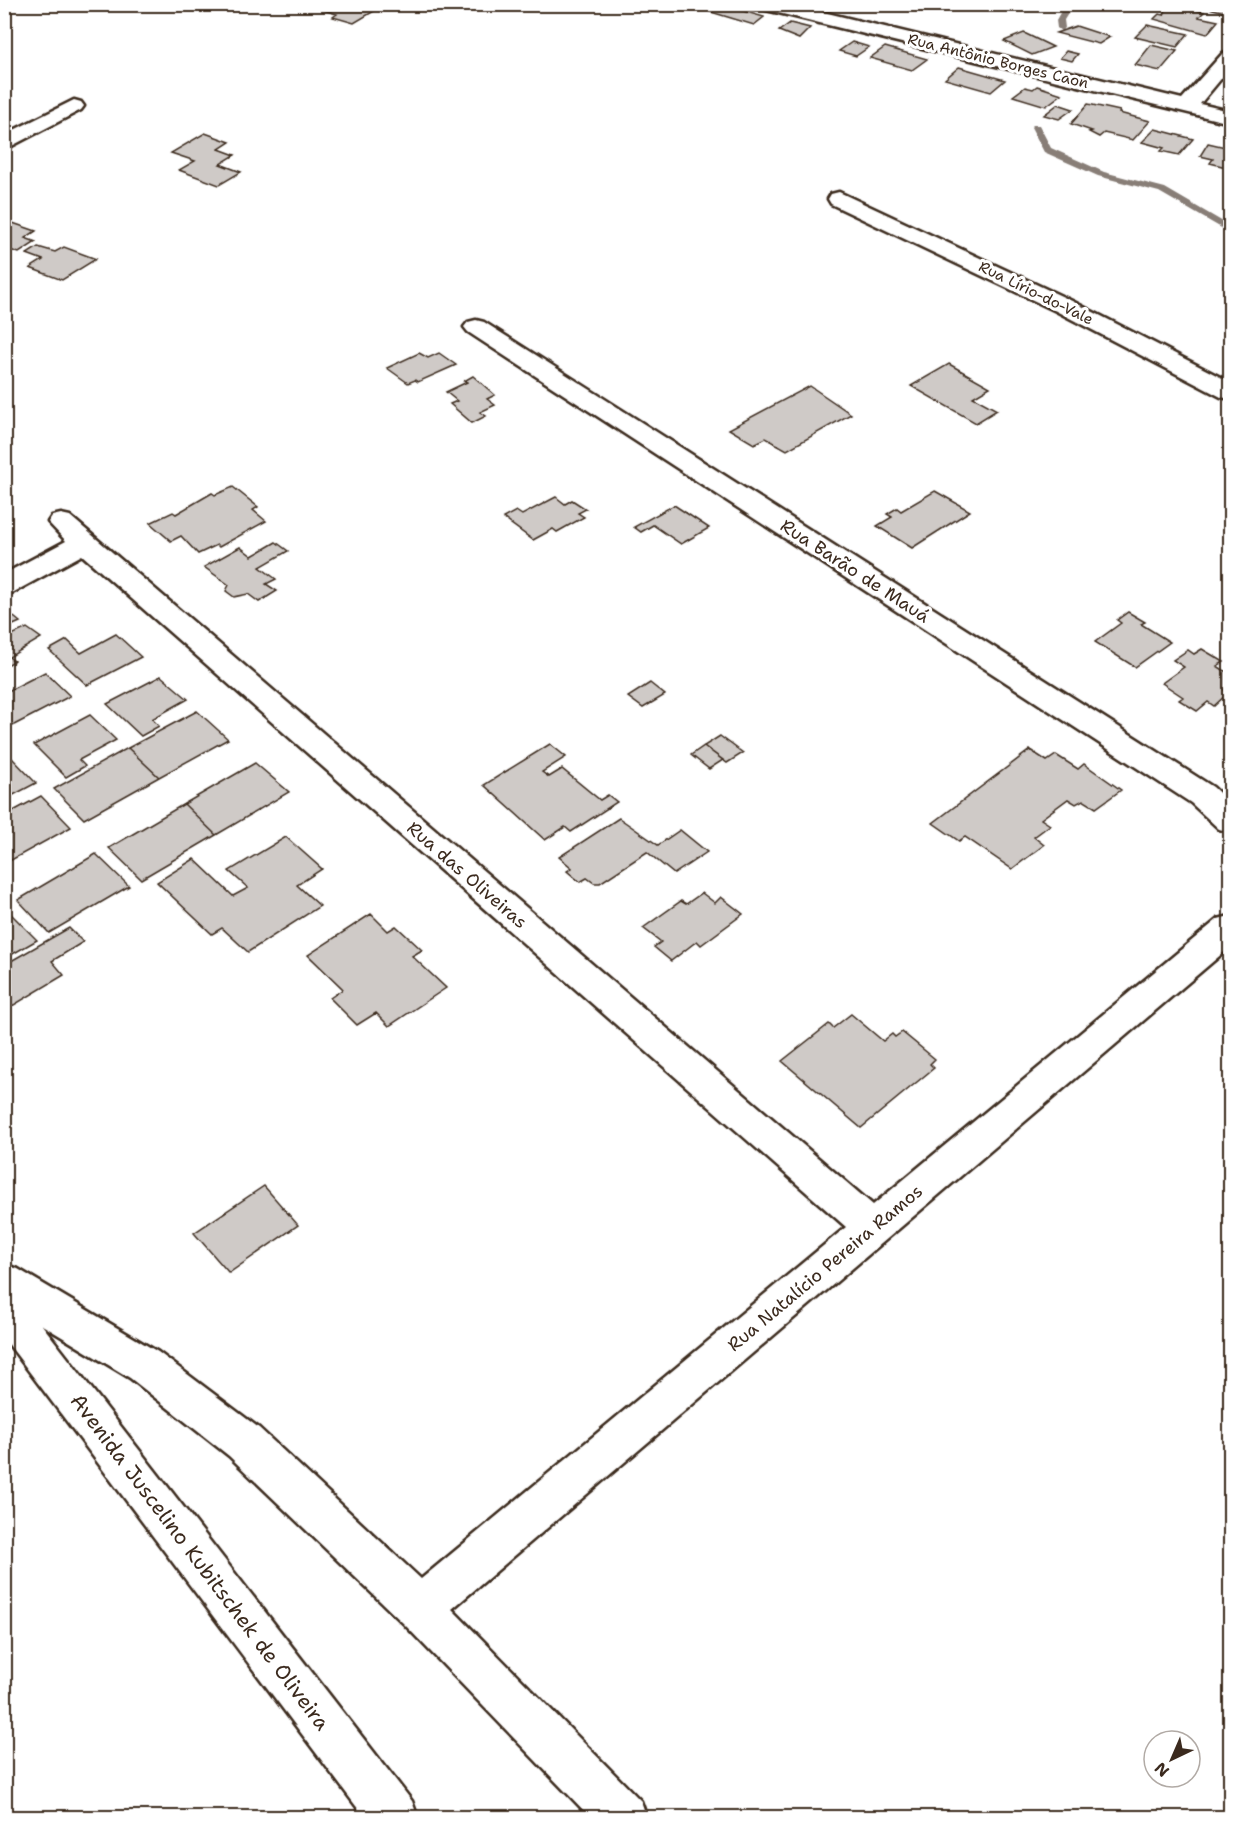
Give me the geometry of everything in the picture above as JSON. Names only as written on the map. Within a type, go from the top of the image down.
[{"type":"street","name":"Rua Antônio Borges Caon","points":[[765,4],[1230,117]]},
{"type":"street","points":[[1186,106],[1230,57]]},
{"type":"street","points":[[4,144],[74,106]]},
{"type":"street","name":"Rua Lírio-do-Vale","points":[[839,199],[1064,306],[1230,392]]},
{"type":"street","name":"Rua Barão de Mauá","points":[[476,327],[1202,795],[1230,821]]},
{"type":"street","name":"Rua das Oliveiras","points":[[4,586],[72,532],[873,1228]]},
{"type":"street","name":"Rua Natalício Pereira Ramos","points":[[420,1608],[1230,928]]},
{"type":"street","points":[[4,1281],[144,1365],[244,1442],[420,1608],[624,1818]]},
{"type":"street","name":"Avenida Juscelino Kubitschek de Oliveira","points":[[4,1306],[395,1818]]},
{"type":"building","points":[[329,4],[386,4],[354,23],[333,17],[337,14],[320,9]]},
{"type":"building","points":[[876,4],[910,4],[905,10]]},
{"type":"building","points":[[1193,4],[1230,4],[1230,5],[1224,12]]},
{"type":"building","points":[[722,5],[764,17],[754,25],[711,12]]},
{"type":"building","points":[[1182,7],[1204,12],[1199,17],[1218,21],[1207,34],[1154,19],[1159,14],[1164,15],[1166,10]]},
{"type":"building","points":[[790,23],[810,28],[799,39],[779,31]]},
{"type":"building","points":[[1147,25],[1188,34],[1177,47],[1135,37]]},
{"type":"building","points":[[1076,26],[1110,37],[1099,44],[1056,33]]},
{"type":"building","points":[[1024,33],[1053,47],[1032,55],[1004,41]]},
{"type":"building","points":[[852,42],[869,47],[856,56],[839,51]]},
{"type":"building","points":[[1151,45],[1177,51],[1160,71],[1135,65]]},
{"type":"building","points":[[885,47],[927,59],[912,70],[870,58]]},
{"type":"building","points":[[1066,51],[1078,54],[1072,61],[1060,58]]},
{"type":"building","points":[[959,67],[1005,80],[991,92],[945,79]]},
{"type":"building","points":[[1037,86],[1062,94],[1046,106],[1013,96],[1025,87],[1033,89]]},
{"type":"building","points":[[1058,104],[1073,109],[1059,119],[1044,115]]},
{"type":"building","points":[[1088,104],[1150,121],[1133,140],[1104,133],[1099,137],[1089,132],[1092,131],[1071,124]]},
{"type":"building","points":[[1155,129],[1193,139],[1179,155],[1161,151],[1164,148],[1142,142]]},
{"type":"building","points":[[205,133],[230,142],[219,149],[235,155],[220,164],[241,172],[219,185],[179,170],[195,161],[171,153]]},
{"type":"building","points":[[1208,143],[1230,148],[1230,168],[1210,163],[1213,159],[1200,156]]},
{"type":"building","points":[[4,220],[36,231],[25,238],[36,242],[19,253],[10,250],[4,253]]},
{"type":"building","points":[[38,247],[55,252],[64,247],[96,259],[62,280],[30,268],[43,260],[27,254]]},
{"type":"building","points":[[419,353],[428,358],[439,353],[456,365],[418,382],[415,380],[408,383],[387,368]]},
{"type":"building","points":[[949,364],[990,387],[973,397],[997,410],[976,423],[911,386]]},
{"type":"building","points":[[473,376],[495,395],[487,399],[495,405],[480,412],[486,416],[472,423],[450,404],[457,401],[446,392],[467,382],[464,381]]},
{"type":"building","points":[[810,386],[851,414],[787,450],[766,438],[754,444],[729,429]]},
{"type":"building","points":[[233,487],[258,507],[253,510],[266,521],[219,547],[217,545],[198,554],[181,536],[171,541],[150,523],[173,512],[176,514],[212,493],[215,495]]},
{"type":"building","points":[[935,491],[970,511],[912,548],[877,526],[892,517],[887,514],[897,508],[901,511]]},
{"type":"building","points":[[556,497],[565,504],[572,500],[586,509],[578,513],[584,517],[557,532],[553,529],[533,540],[503,518],[516,511],[522,515]]},
{"type":"building","points":[[674,505],[709,528],[681,544],[653,525],[641,532],[634,527]]},
{"type":"building","points":[[276,542],[288,551],[260,567],[276,579],[266,584],[277,591],[259,602],[248,594],[234,597],[226,591],[229,585],[204,567],[240,547],[252,556]]},
{"type":"building","points":[[4,609],[20,622],[4,629]]},
{"type":"building","points":[[1128,612],[1145,622],[1141,624],[1170,642],[1135,667],[1095,642],[1121,623],[1117,620]]},
{"type":"building","points":[[27,628],[41,638],[9,657],[14,661],[4,667],[4,629],[12,635]]},
{"type":"building","points":[[116,634],[141,657],[87,685],[49,650],[67,640],[81,653]]},
{"type":"building","points":[[1202,649],[1224,662],[1217,666],[1230,674],[1230,685],[1224,690],[1228,693],[1214,706],[1208,702],[1197,711],[1179,700],[1183,697],[1162,683],[1184,667],[1173,660],[1188,650],[1194,654]]},
{"type":"building","points":[[45,672],[70,696],[14,725],[4,716],[4,688],[8,691]]},
{"type":"building","points":[[161,676],[188,699],[152,719],[159,726],[141,736],[107,704]]},
{"type":"building","points":[[650,683],[665,695],[643,708],[628,697]]},
{"type":"building","points":[[197,711],[228,739],[159,777],[128,748]]},
{"type":"building","points":[[90,715],[116,740],[79,760],[85,766],[66,777],[34,745]]},
{"type":"building","points":[[720,736],[743,753],[727,763],[704,746]]},
{"type":"building","points":[[550,744],[566,757],[542,772],[549,777],[562,769],[600,800],[608,795],[617,802],[571,832],[565,827],[545,840],[484,785]]},
{"type":"building","points":[[704,746],[723,760],[709,769],[691,755]]},
{"type":"building","points":[[128,748],[159,777],[84,819],[54,789]]},
{"type":"building","points":[[1030,750],[1047,761],[1056,755],[1078,769],[1084,764],[1121,790],[1096,808],[1083,800],[1076,804],[1068,799],[1041,819],[1050,825],[1034,837],[1044,845],[1012,869],[965,837],[959,841],[933,823]]},
{"type":"building","points":[[11,757],[36,783],[4,800],[4,760]]},
{"type":"building","points":[[255,763],[289,792],[216,835],[184,804]]},
{"type":"building","points":[[41,796],[71,827],[4,864],[4,816]]},
{"type":"building","points":[[184,804],[216,835],[141,879],[109,848]]},
{"type":"building","points":[[619,818],[658,845],[680,830],[707,852],[674,874],[647,852],[600,883],[594,883],[587,878],[580,882],[567,871],[572,868],[559,857]]},
{"type":"building","points":[[286,837],[322,869],[297,885],[320,906],[248,952],[222,928],[212,934],[157,882],[194,859],[233,896],[248,888],[229,871]]},
{"type":"building","points":[[96,854],[129,886],[49,933],[18,900]]},
{"type":"building","points":[[702,893],[715,903],[721,897],[743,914],[701,945],[697,941],[671,961],[654,947],[661,942],[643,928],[681,901],[686,904]]},
{"type":"building","points":[[4,907],[37,940],[4,959]]},
{"type":"building","points":[[371,914],[388,931],[396,926],[422,950],[412,956],[446,988],[389,1026],[376,1013],[357,1025],[330,998],[343,989],[308,955]]},
{"type":"building","points":[[69,928],[83,942],[52,961],[64,975],[4,1011],[4,965]]},
{"type":"building","points":[[851,1014],[883,1041],[892,1034],[895,1037],[902,1032],[935,1059],[930,1064],[934,1068],[861,1128],[782,1061],[829,1024],[833,1028]]},
{"type":"building","points":[[264,1186],[298,1225],[229,1273],[194,1233]]},
{"type":"waterway","points":[[1061,28],[1060,20],[1070,4]]},
{"type":"waterway","points":[[1036,127],[1047,150],[1101,174],[1162,190],[1230,230]]}]
